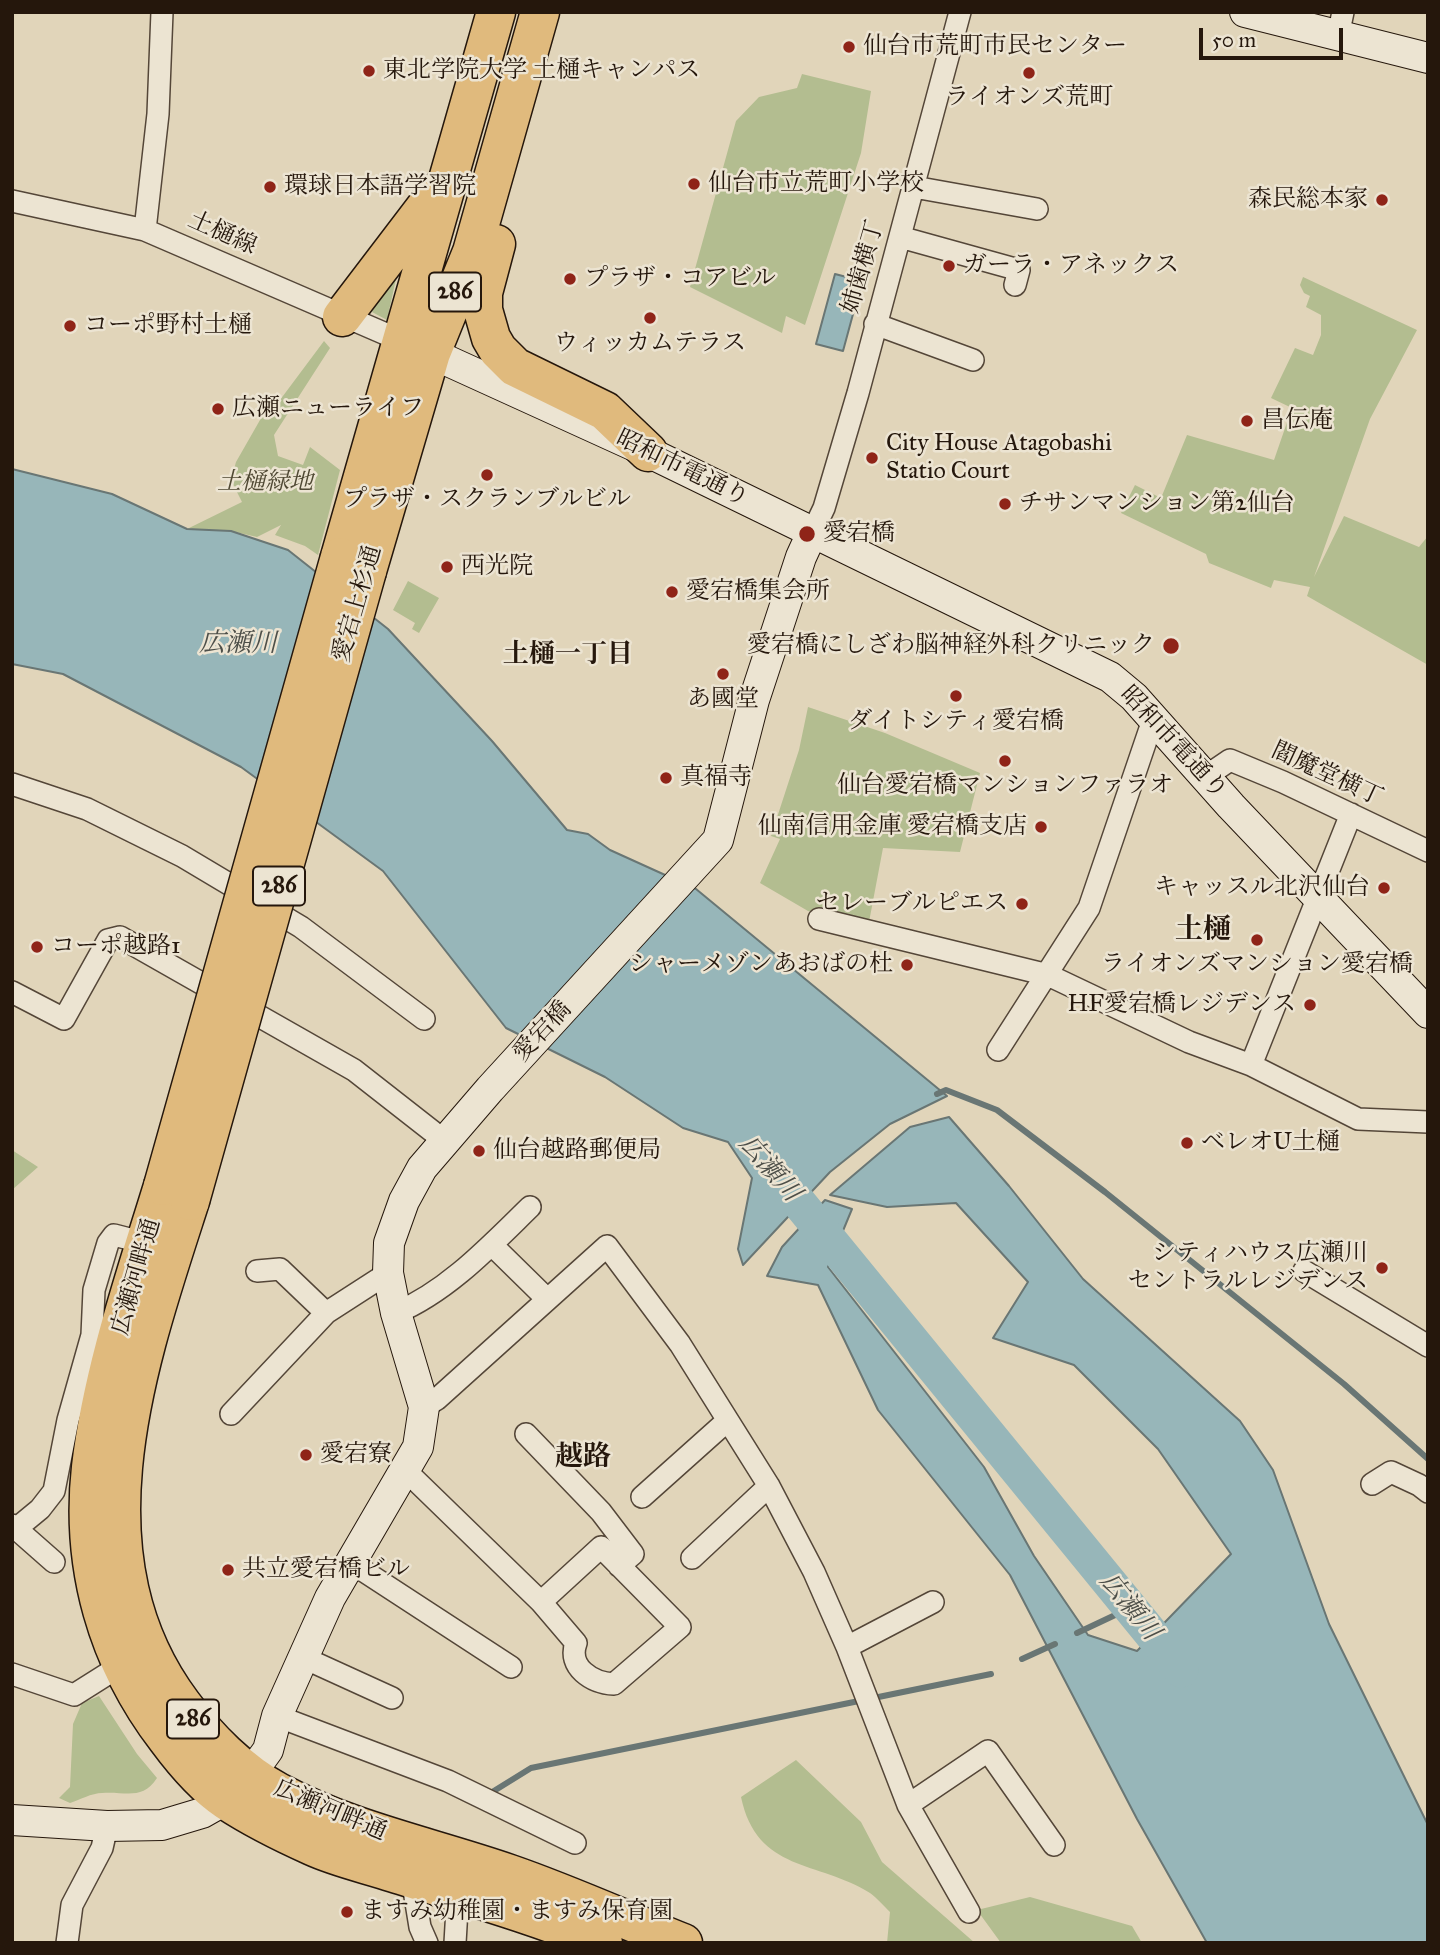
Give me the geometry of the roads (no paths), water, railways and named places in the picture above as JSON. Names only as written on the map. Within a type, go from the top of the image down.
[{"type":"highway","name":"愛宕上杉通","points":[[177,1194],[416,347],[449,177],[496,12]]},
{"type":"highway","name":"愛宕上杉通","points":[[416,347],[472,252],[540,12]]},
{"type":"highway","points":[[558,12],[487,275],[483,310],[491,338],[515,367],[605,411],[648,452]]},
{"type":"highway","points":[[342,317],[449,177]]},
{"type":"highway","name":"広瀬河畔通","points":[[177,1194],[145,1243],[110,1373],[91,1468],[91,1554],[100,1611],[120,1666],[142,1707],[180,1757],[238,1787],[511,1874],[683,1943]]},
{"type":"highway","name":"広瀬河畔通","points":[[177,1194],[135,1392],[121,1475],[120,1534],[126,1582],[142,1636],[157,1667],[238,1787],[314,1847],[458,1892],[603,1943]]},
{"type":"street","points":[[145,230],[159,114],[162,12]]},
{"type":"street","name":"姉歯横丁","points":[[812,533],[824,508],[960,12]]},
{"type":"street","points":[[1245,12],[1341,24],[1428,58]]},
{"type":"street","points":[[914,187],[1037,209]]},
{"type":"street","name":"土樋線","points":[[12,201],[145,230],[416,347]]},
{"type":"street","points":[[900,237],[1019,270],[1015,285]]},
{"type":"street","points":[[875,324],[973,360]]},
{"type":"street","name":"昭和市電通り","points":[[416,347],[648,452],[1094,668],[1123,687],[1428,1013]]},
{"type":"street","name":"愛宕橋","points":[[424,1407],[396,1313],[388,1273],[389,1244],[404,1200],[422,1168],[505,1073],[695,869],[718,840],[726,819],[754,700],[801,557],[812,533]]},
{"type":"street","points":[[998,1050],[1089,908],[1153,720]]},
{"type":"street","name":"閻魔堂横丁","points":[[1205,777],[1230,760],[1428,851]]},
{"type":"street","points":[[12,784],[87,809],[182,856],[301,927],[424,1019]]},
{"type":"street","points":[[1251,1065],[1351,814]]},
{"type":"street","points":[[819,919],[1048,975],[1189,1042],[1251,1065],[1358,1119],[1428,1122]]},
{"type":"street","points":[[12,992],[64,1019],[108,940],[120,937],[354,1070],[446,1142]]},
{"type":"street","points":[[396,1313],[412,1306],[492,1245],[530,1207]]},
{"type":"street","points":[[54,1562],[14,1527],[40,1509],[54,1491],[68,1420],[92,1335],[94,1290],[108,1242],[114,1235],[145,1243]]},
{"type":"street","points":[[492,1245],[546,1298]]},
{"type":"street","points":[[12,1820],[107,1826],[162,1825],[202,1813],[238,1787],[268,1750],[277,1716],[302,1657],[351,1562],[418,1447],[424,1407],[437,1399],[546,1298],[607,1246],[680,1344],[769,1486],[814,1572],[847,1647],[908,1805],[969,1912]]},
{"type":"street","points":[[257,1271],[280,1269],[326,1313]]},
{"type":"street","points":[[1304,1271],[1428,1346]]},
{"type":"street","points":[[231,1414],[326,1313],[388,1273]]},
{"type":"street","points":[[642,1497],[727,1421]]},
{"type":"street","points":[[526,1433],[601,1512],[633,1554],[619,1566]]},
{"type":"street","points":[[405,1470],[541,1602],[576,1643],[572,1654],[574,1662],[597,1683],[614,1684],[680,1627],[601,1547],[541,1602]]},
{"type":"street","points":[[1372,1484],[1391,1472],[1428,1492]]},
{"type":"street","points":[[692,1558],[769,1486]]},
{"type":"street","points":[[351,1562],[511,1667]]},
{"type":"street","points":[[847,1647],[933,1602]]},
{"type":"street","points":[[302,1657],[391,1698]]},
{"type":"street","points":[[12,1674],[74,1695],[120,1666]]},
{"type":"street","points":[[277,1716],[448,1781],[575,1843]]},
{"type":"street","points":[[908,1805],[988,1751],[1054,1845]]},
{"type":"street","points":[[67,1943],[72,1905],[102,1848],[107,1826]]},
{"type":"street","points":[[412,1878],[420,1927],[427,1943]]},
{"type":"street","points":[[455,1943],[458,1892]]},
{"type":"water","points":[[835,274],[862,281],[843,351],[816,344]]},
{"type":"water","name":"広瀬川","points":[[12,469],[112,494],[187,529],[231,531],[288,550],[388,629],[492,741],[567,830],[588,834],[610,850],[696,889],[947,1096],[890,1124],[830,1172],[743,1265],[738,1249],[752,1178],[728,1142],[683,1128],[605,1077],[506,1028],[383,871],[241,767],[63,674],[12,664]]},
{"type":"water","name":"広瀬川","points":[[949,1117],[1009,1186],[1083,1279],[1240,1421],[1273,1470],[1329,1624],[1428,1825],[1428,1943],[1207,1943],[1137,1819],[1010,1575],[878,1410],[818,1285],[767,1276],[782,1247],[825,1200],[852,1209],[828,1267],[984,1467],[1034,1556],[1088,1635],[1137,1651],[1231,1554],[1158,1449],[1074,1365],[993,1338],[1028,1282],[956,1203],[887,1207],[830,1195],[910,1127]]},
{"type":"waterway","points":[[937,1094],[946,1090],[997,1110],[1105,1192],[1344,1384],[1428,1459]]},
{"type":"waterway","name":"広瀬川","points":[[769,1166],[1181,1670]]},
{"type":"waterway","points":[[1077,1633],[1130,1608]]},
{"type":"waterway","points":[[1022,1659],[1055,1644]]},
{"type":"waterway","points":[[489,1794],[531,1768],[991,1674]]},
{"type":"place","name":"仙台市荒町市民センター","points":[[849,47]]},
{"type":"place","name":"東北学院大学 土樋キャンパス","points":[[369,71]]},
{"type":"place","name":"ライオンズ荒町","points":[[1029,73]]},
{"type":"place","name":"仙台市立荒町小学校","points":[[694,184]]},
{"type":"place","name":"環球日本語学習院","points":[[270,187]]},
{"type":"place","name":"森民総本家","points":[[1382,200]]},
{"type":"place","name":"ガーラ・アネックス","points":[[949,266]]},
{"type":"place","name":"プラザ・コアビル","points":[[570,279]]},
{"type":"place","name":"ウィッカムテラス","points":[[650,318]]},
{"type":"place","name":"コーポ野村土樋","points":[[70,326]]},
{"type":"place","name":"広瀬ニューライフ","points":[[218,409]]},
{"type":"place","name":"昌伝庵","points":[[1247,421]]},
{"type":"place","name":"City House Atagobashi Statio Court","points":[[872,458]]},
{"type":"place","name":"プラザ・スクランブルビル","points":[[487,475]]},
{"type":"place","name":"チサンマンション第2仙台","points":[[1005,504]]},
{"type":"place","name":"愛宕橋","points":[[807,534]]},
{"type":"place","name":"西光院","points":[[447,567]]},
{"type":"place","name":"愛宕橋集会所","points":[[672,592]]},
{"type":"place","name":"愛宕橋にしざわ脳神経外科クリニック","points":[[1171,646]]},
{"type":"place","name":"あ國堂","points":[[723,674]]},
{"type":"place","name":"ダイトシティ愛宕橋","points":[[956,696]]},
{"type":"place","name":"仙台愛宕橋マンションファラオ","points":[[1005,761]]},
{"type":"place","name":"真福寺","points":[[666,778]]},
{"type":"place","name":"仙南信用金庫 愛宕橋支店","points":[[1041,827]]},
{"type":"place","name":"キャッスル北沢仙台","points":[[1384,888]]},
{"type":"place","name":"セレーブルピエス","points":[[1022,904]]},
{"type":"place","name":"ライオンズマンション愛宕橋","points":[[1257,940]]},
{"type":"place","name":"コーポ越路1","points":[[37,947]]},
{"type":"place","name":"シャーメゾンあおばの杜","points":[[907,965]]},
{"type":"place","name":"HF愛宕橋レジデンス","points":[[1310,1005]]},
{"type":"place","name":"ベレオU土樋","points":[[1187,1143]]},
{"type":"place","name":"仙台越路郵便局","points":[[479,1151]]},
{"type":"place","name":"シティハウス広瀬川 セントラルレジデンス","points":[[1382,1268]]},
{"type":"place","name":"愛宕寮","points":[[306,1455]]},
{"type":"place","name":"共立愛宕橋ビル","points":[[228,1570]]},
{"type":"place","name":"ますみ幼稚園・ますみ保育園","points":[[347,1912]]},
{"type":"district","name":"土樋一丁目","points":[[568,656]]},
{"type":"district","name":"土樋","points":[[1203,931]]},
{"type":"district","name":"越路","points":[[583,1458]]},
{"type":"park label","name":"土樋緑地","points":[[265,483]]}]
